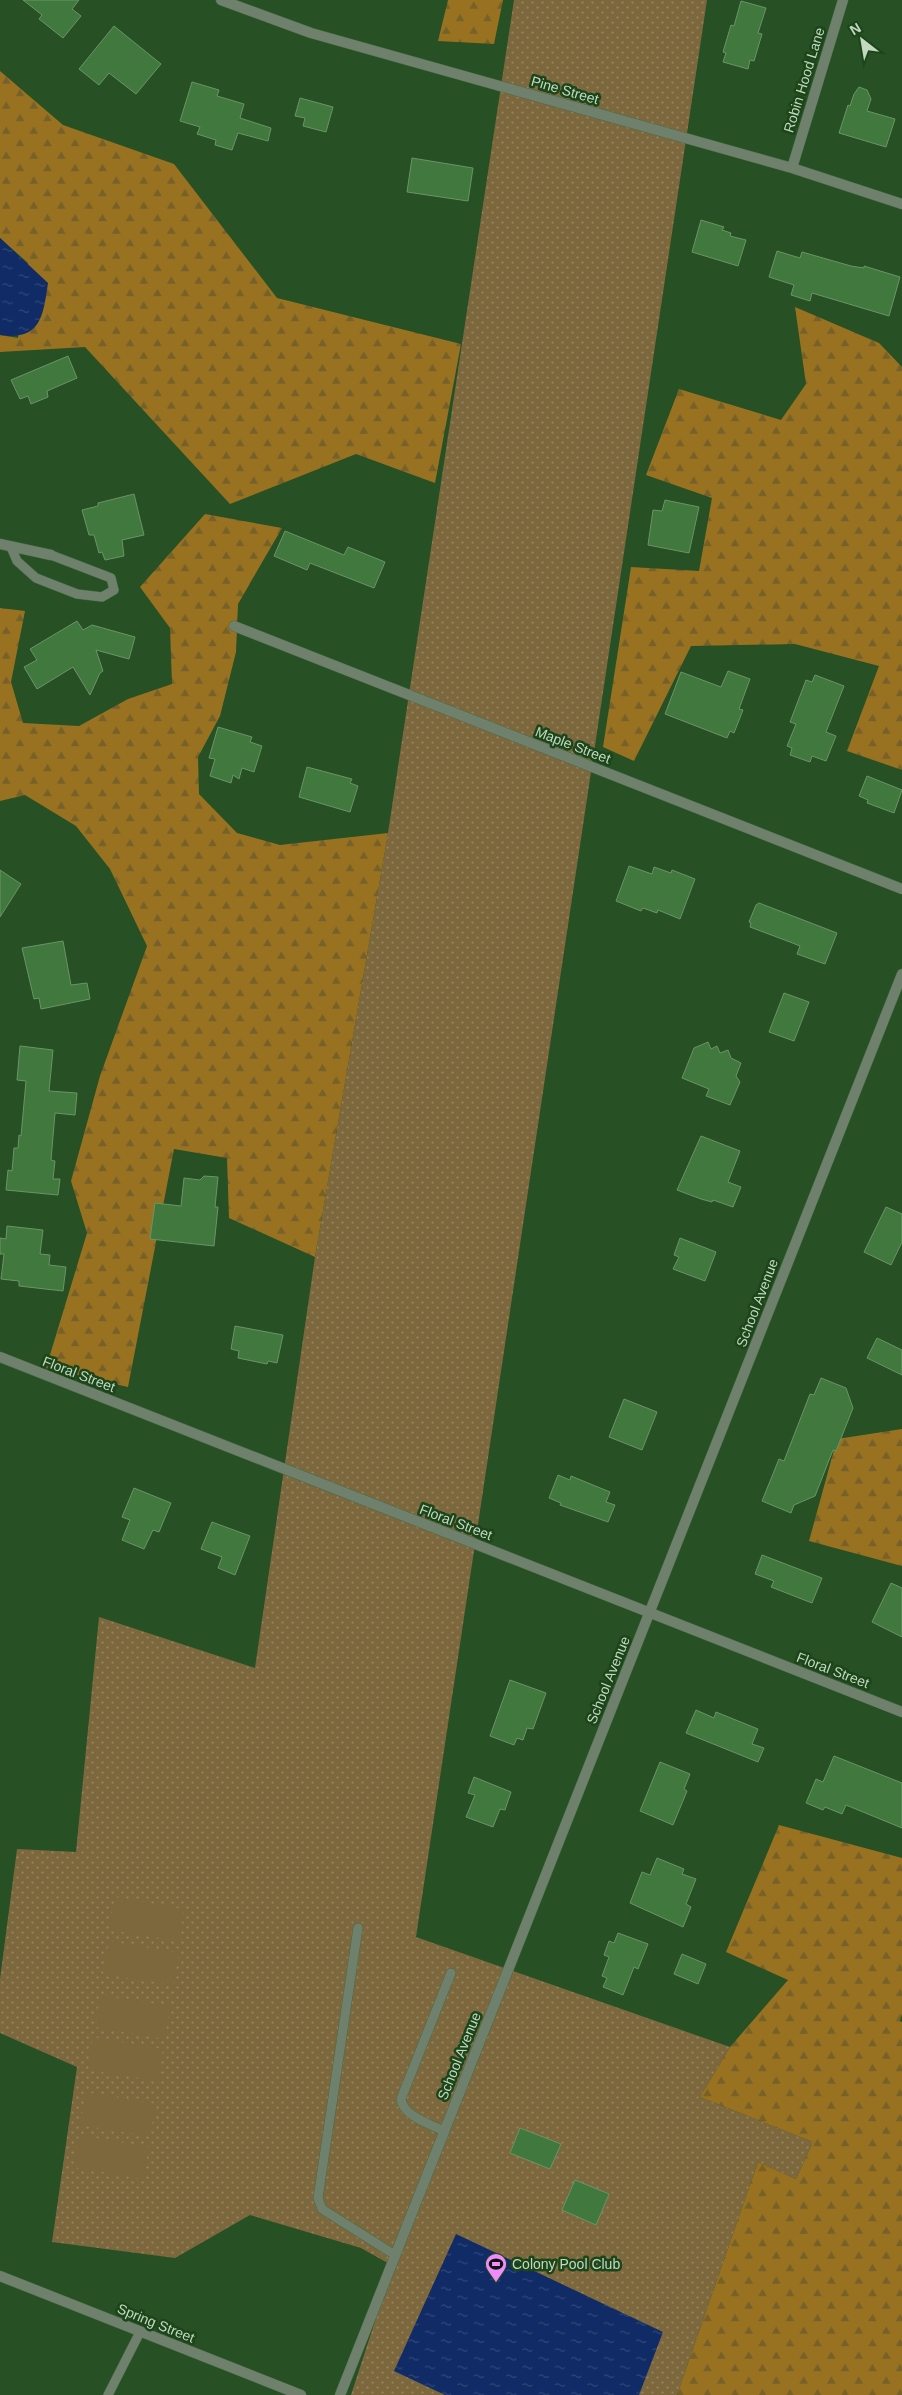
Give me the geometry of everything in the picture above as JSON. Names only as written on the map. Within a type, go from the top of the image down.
[{"type":"street","name":"Pine Street","points":[[222,0],[311,33],[792,168],[902,204]]},
{"type":"street","name":"Robin Hood Lane","points":[[792,168],[843,0]]},
{"type":"street","points":[[0,544],[51,555]]},
{"type":"street","name":"Maple Street","points":[[234,626],[902,889]]},
{"type":"street","name":"School Avenue","points":[[340,2395],[902,974]]},
{"type":"street","name":"Floral Street","points":[[0,1357],[902,1712]]},
{"type":"street","name":"Spring Street","points":[[0,2276],[301,2395]]},
{"type":"lane","points":[[11,546],[17,561],[36,578],[77,594],[102,597],[114,590],[111,578],[51,555]]},
{"type":"lane","points":[[358,1928],[318,2198],[322,2209],[395,2255]]},
{"type":"lane","points":[[444,2131],[408,2112],[402,2106],[401,2099],[451,1973]]},
{"type":"lane","points":[[108,2395],[140,2332]]},
{"type":"shaded area","points":[[514,0],[707,0],[416,1937],[730,2047],[700,2097],[813,2142],[796,2179],[758,2162],[677,2395],[351,2395],[393,2266],[361,2248],[250,2215],[175,2258],[52,2242],[77,2067],[0,2033],[0,1979],[17,1849],[76,1852],[99,1617],[255,1668],[315,1257],[388,833]]},
{"type":"shaded area","points":[[115,1897],[184,1909],[179,1941],[109,1930]]},
{"type":"shaded area","points":[[109,1941],[179,1953],[173,1985],[103,1974]]},
{"type":"shaded area","points":[[100,1995],[170,2006],[165,2039],[95,2027]]},
{"type":"shaded area","points":[[93,2037],[163,2049],[158,2081],[88,2070]]},
{"type":"shaded area","points":[[86,2092],[156,2104],[150,2136],[80,2125]]},
{"type":"shaded area","points":[[79,2135],[149,2147],[143,2179],[73,2167]]},
{"type":"green space","points":[[448,0],[503,0],[494,44],[438,41]]},
{"type":"green space","points":[[0,71],[63,125],[174,164],[277,298],[461,344],[435,483],[356,454],[230,504],[85,347],[0,352],[0,335],[18,338],[28,263],[0,238]]},
{"type":"green space","points":[[795,307],[879,343],[902,367],[902,770],[847,751],[879,666],[795,644],[691,646],[634,761],[603,747],[631,567],[699,571],[712,498],[646,475],[679,389],[781,420],[806,384]]},
{"type":"green space","points":[[205,514],[282,528],[238,604],[236,652],[220,716],[198,757],[199,794],[237,833],[280,845],[388,833],[315,1257],[229,1218],[227,1158],[174,1149],[128,1387],[46,1368],[87,1233],[71,1181],[100,1076],[147,946],[110,869],[76,826],[25,795],[0,801],[0,608],[25,611],[11,682],[23,723],[79,726],[128,699],[172,684],[170,628],[140,587]]},
{"type":"green space","points":[[902,1429],[902,1566],[809,1541],[837,1439]]},
{"type":"green space","points":[[779,1825],[902,1858],[902,2014],[900,2021],[902,2022],[902,2395],[677,2395],[758,2162],[796,2179],[813,2142],[700,2097],[730,2047],[788,1980],[726,1952]]},
{"type":"water","points":[[0,238],[48,283],[44,306],[38,324],[24,334],[14,336],[0,335]]},
{"type":"water","name":"Colony Pool Club","points":[[456,2234],[663,2332],[639,2395],[445,2395],[394,2371]]},
{"type":"building","points":[[23,0],[79,0],[72,9],[81,16],[63,38],[39,19],[42,15]]},
{"type":"building","points":[[741,1],[766,8],[758,33],[762,34],[754,61],[750,60],[748,69],[723,62],[726,53],[723,52],[731,25],[734,26]]},
{"type":"building","points":[[114,26],[161,64],[136,94],[109,73],[99,85],[79,69]]},
{"type":"building","points":[[192,82],[219,90],[217,96],[244,104],[240,118],[271,128],[268,141],[238,133],[232,150],[215,145],[216,140],[197,134],[200,127],[180,121]]},
{"type":"building","points":[[859,87],[867,90],[871,99],[867,111],[895,119],[886,147],[839,133],[848,105],[850,106],[854,94]]},
{"type":"building","points":[[300,98],[333,107],[326,132],[303,126],[305,118],[295,116]]},
{"type":"building","points":[[412,158],[473,168],[468,201],[407,192]]},
{"type":"building","points":[[701,220],[724,227],[722,230],[731,233],[730,236],[746,240],[738,266],[692,252]]},
{"type":"building","points":[[777,251],[800,258],[802,252],[851,266],[864,268],[864,266],[900,277],[889,316],[812,293],[810,301],[791,295],[794,285],[769,277]]},
{"type":"building","points":[[68,356],[77,378],[47,391],[48,397],[31,404],[28,396],[20,399],[11,380]]},
{"type":"building","points":[[134,494],[144,535],[122,540],[124,556],[105,560],[102,552],[99,553],[94,535],[89,535],[82,510],[98,506],[98,503]]},
{"type":"building","points":[[665,500],[699,507],[689,553],[648,545],[653,510],[662,511]]},
{"type":"building","points":[[285,531],[344,555],[348,547],[385,562],[374,588],[310,563],[307,570],[274,556]]},
{"type":"building","points":[[77,621],[83,630],[92,625],[135,637],[129,659],[96,650],[103,671],[100,673],[90,695],[73,667],[37,689],[24,667],[37,660],[30,649]]},
{"type":"building","points":[[728,671],[750,679],[739,709],[743,710],[734,733],[730,731],[727,738],[665,714],[681,672],[721,687]]},
{"type":"building","points":[[815,675],[844,686],[826,732],[836,736],[826,761],[812,756],[810,762],[790,755],[792,748],[787,746],[796,724],[790,722],[806,680],[812,682]]},
{"type":"building","points":[[218,727],[252,737],[250,742],[262,746],[254,772],[242,768],[239,779],[233,775],[231,783],[210,776],[215,759],[209,758]]},
{"type":"building","points":[[307,767],[352,779],[350,783],[358,786],[350,812],[299,797]]},
{"type":"building","points":[[867,776],[902,790],[894,813],[867,803],[868,800],[859,796]]},
{"type":"building","points":[[629,866],[652,874],[654,867],[671,873],[672,870],[695,879],[680,919],[658,910],[657,913],[643,908],[641,911],[616,901]]},
{"type":"building","points":[[0,870],[21,884],[0,917]]},
{"type":"building","points":[[759,903],[837,933],[825,964],[797,954],[800,946],[750,927],[751,923],[749,922],[756,905]]},
{"type":"building","points":[[63,941],[71,985],[87,983],[90,999],[41,1009],[39,998],[34,999],[22,948]]},
{"type":"building","points":[[784,993],[809,1002],[794,1041],[769,1032]]},
{"type":"building","points":[[708,1042],[711,1049],[717,1046],[720,1053],[728,1050],[731,1058],[741,1063],[736,1076],[740,1082],[730,1105],[706,1096],[709,1089],[682,1078],[694,1048]]},
{"type":"building","points":[[20,1046],[53,1050],[49,1091],[77,1093],[75,1115],[55,1113],[51,1160],[55,1161],[53,1179],[60,1179],[58,1195],[6,1190],[8,1170],[12,1171],[14,1148],[18,1148],[19,1135],[21,1136],[26,1081],[17,1080]]},
{"type":"building","points":[[701,1136],[740,1151],[728,1182],[741,1187],[733,1207],[713,1200],[712,1202],[701,1199],[677,1190]]},
{"type":"building","points":[[204,1176],[218,1177],[215,1207],[218,1207],[214,1246],[150,1239],[155,1203],[181,1206],[184,1178],[200,1180]]},
{"type":"building","points":[[886,1207],[902,1214],[902,1242],[891,1265],[864,1252]]},
{"type":"building","points":[[7,1226],[43,1230],[40,1254],[50,1255],[49,1265],[66,1267],[63,1291],[19,1286],[19,1281],[1,1279],[4,1254],[0,1254],[0,1238],[6,1239]]},
{"type":"building","points":[[680,1238],[716,1252],[705,1281],[673,1269],[679,1257],[674,1255]]},
{"type":"building","points":[[235,1326],[283,1335],[277,1363],[268,1361],[267,1364],[238,1358],[239,1351],[231,1349]]},
{"type":"building","points":[[877,1338],[902,1350],[902,1375],[867,1358]]},
{"type":"building","points":[[821,1378],[846,1388],[853,1408],[836,1451],[833,1450],[815,1496],[794,1505],[791,1513],[762,1501],[779,1459],[784,1461],[810,1394],[814,1395]]},
{"type":"building","points":[[624,1399],[657,1412],[642,1450],[609,1437]]},
{"type":"building","points":[[558,1475],[570,1480],[571,1476],[610,1492],[606,1502],[615,1505],[608,1522],[560,1505],[561,1503],[549,1498]]},
{"type":"building","points":[[134,1488],[171,1503],[159,1532],[153,1530],[144,1549],[122,1540],[130,1520],[122,1517]]},
{"type":"building","points":[[212,1522],[250,1536],[235,1575],[218,1568],[222,1557],[201,1549]]},
{"type":"building","points":[[762,1555],[822,1578],[812,1603],[771,1587],[774,1581],[755,1574]]},
{"type":"building","points":[[891,1583],[902,1588],[902,1637],[872,1622]]},
{"type":"building","points":[[510,1680],[546,1693],[533,1729],[527,1728],[523,1740],[517,1738],[514,1745],[490,1736]]},
{"type":"building","points":[[696,1710],[714,1718],[716,1712],[758,1729],[752,1744],[764,1748],[758,1762],[686,1733]]},
{"type":"building","points":[[834,1756],[902,1783],[902,1828],[846,1805],[842,1814],[825,1807],[823,1810],[806,1803],[816,1779],[823,1782]]},
{"type":"building","points":[[660,1762],[690,1774],[684,1789],[687,1791],[673,1825],[640,1811]]},
{"type":"building","points":[[474,1777],[511,1792],[505,1810],[500,1809],[493,1827],[466,1817],[475,1795],[468,1793]]},
{"type":"building","points":[[657,1858],[684,1869],[682,1874],[696,1879],[686,1904],[691,1907],[683,1927],[630,1903],[642,1872],[650,1875]]},
{"type":"building","points":[[618,1933],[648,1944],[638,1969],[634,1967],[623,1995],[603,1987],[607,1978],[602,1976],[609,1957],[604,1955],[609,1941],[614,1943]]},
{"type":"building","points":[[682,1954],[706,1964],[698,1984],[674,1974]]},
{"type":"building","points":[[520,2128],[561,2144],[550,2169],[510,2153]]},
{"type":"building","points":[[575,2180],[609,2194],[596,2225],[562,2210]]},
{"type":"place","name":"Colony Pool Club","points":[[496,2283]]}]
